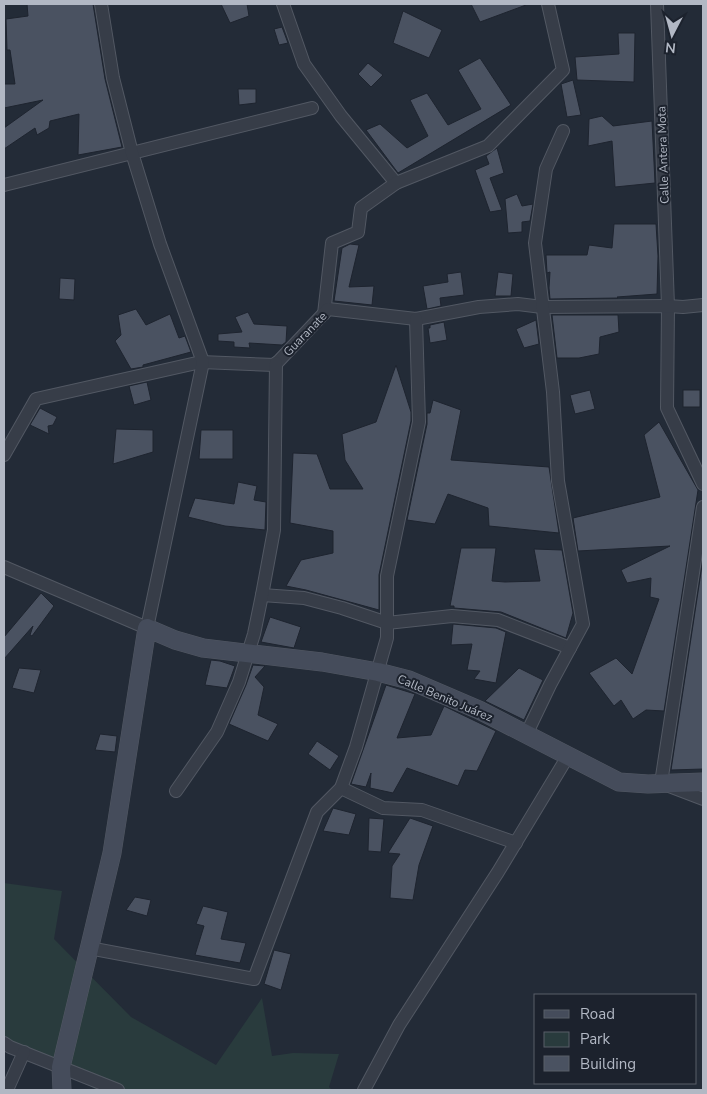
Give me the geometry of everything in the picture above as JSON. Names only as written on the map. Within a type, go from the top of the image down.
[{"type":"main road","name":"Calle Benito Juárez","points":[[146,628],[174,640],[204,648],[378,672],[409,680],[479,710],[619,782],[703,782]]},
{"type":"main road","points":[[62,1090],[61,1067],[112,853],[146,628]]},
{"type":"street","points":[[4,567],[146,628],[203,362],[160,244],[132,153],[113,78],[101,4]]},
{"type":"street","points":[[283,4],[304,64],[341,116],[396,183]]},
{"type":"street","points":[[324,314],[332,243],[358,232],[361,208],[396,183],[488,146],[563,70],[548,4]]},
{"type":"street","name":"Calle Antera Mota","points":[[657,4],[668,306],[667,408],[703,484]]},
{"type":"street","points":[[4,185],[312,108]]},
{"type":"street","points":[[526,735],[583,624],[558,481],[553,392],[535,243],[546,169],[563,131]]},
{"type":"street","name":"Guaranate","points":[[4,455],[36,399],[203,362],[275,365],[328,309],[416,319],[479,307],[518,304],[542,307],[703,306]]},
{"type":"street","points":[[90,948],[254,979],[317,812],[341,788],[356,747],[387,638],[387,576],[419,422],[416,319]]},
{"type":"street","points":[[176,791],[217,732],[239,682],[262,595],[274,530],[276,363]]},
{"type":"street","points":[[703,507],[661,783],[703,799]]},
{"type":"street","points":[[262,595],[304,598],[387,623],[452,616],[498,620],[570,648]]},
{"type":"street","points":[[364,1090],[399,1025],[516,843],[568,756]]},
{"type":"street","points":[[341,788],[383,808],[422,810],[516,843]]},
{"type":"street","points":[[4,1043],[118,1090]]},
{"type":"street","points":[[7,1090],[24,1052]]},
{"type":"green space","points":[[4,883],[62,891],[54,939],[131,1017],[216,1065],[262,998],[272,1056],[293,1053],[339,1054],[329,1087],[332,1090],[97,1090],[4,1037]]},
{"type":"building","points":[[27,4],[93,4],[105,79],[122,147],[78,155],[79,114],[50,121],[49,128],[37,135],[35,128],[4,149],[4,128],[43,100],[4,108],[4,84],[15,84],[10,50],[7,50],[6,19],[28,16]]},
{"type":"building","points":[[221,4],[247,4],[249,16],[230,23]]},
{"type":"building","points":[[471,4],[526,4],[526,5],[480,22]]},
{"type":"building","points":[[403,11],[442,30],[429,58],[393,43]]},
{"type":"building","points":[[282,27],[288,43],[279,45],[274,29]]},
{"type":"building","points":[[618,33],[635,33],[634,82],[577,80],[575,57],[619,54]]},
{"type":"building","points":[[480,58],[511,105],[398,173],[366,130],[380,124],[407,148],[428,136],[410,100],[427,93],[448,125],[481,109],[458,70]]},
{"type":"building","points":[[368,63],[383,75],[371,87],[358,74]]},
{"type":"building","points":[[573,80],[581,115],[567,117],[561,84]]},
{"type":"building","points":[[238,89],[256,89],[256,103],[239,105]]},
{"type":"building","points":[[602,116],[613,126],[652,121],[655,183],[615,187],[612,141],[588,146],[589,119]]},
{"type":"building","points":[[497,148],[504,173],[490,178],[502,210],[490,212],[475,170],[489,164],[486,156]]},
{"type":"building","points":[[517,194],[522,206],[533,204],[530,221],[522,222],[522,232],[508,233],[505,199]]},
{"type":"building","points":[[614,224],[656,224],[658,256],[657,294],[618,298],[550,299],[550,272],[547,273],[546,255],[587,255],[589,245],[612,248]]},
{"type":"building","points":[[350,244],[359,245],[349,287],[374,286],[372,305],[334,301],[342,248]]},
{"type":"building","points":[[461,272],[464,295],[440,298],[441,306],[427,309],[423,286],[448,282],[447,274]]},
{"type":"building","points":[[498,272],[513,274],[511,296],[495,296]]},
{"type":"building","points":[[60,278],[75,279],[74,300],[59,299]]},
{"type":"building","points":[[136,309],[146,325],[170,314],[179,338],[185,336],[191,352],[131,369],[115,341],[121,335],[118,315]]},
{"type":"building","points":[[248,312],[254,324],[287,326],[286,342],[282,345],[249,343],[250,348],[234,347],[234,342],[218,341],[218,334],[242,332],[235,317]]},
{"type":"building","points":[[552,315],[618,315],[619,332],[600,337],[599,354],[579,358],[557,358]]},
{"type":"building","points":[[536,320],[539,344],[524,348],[516,329]]},
{"type":"building","points":[[444,322],[447,340],[430,343],[428,328],[430,328],[430,325]]},
{"type":"building","points":[[396,365],[411,412],[411,421],[379,575],[379,610],[286,586],[301,560],[333,553],[333,531],[290,523],[293,453],[317,454],[330,489],[363,489],[345,460],[342,434],[376,422]]},
{"type":"building","points":[[147,382],[151,400],[134,405],[129,386]]},
{"type":"building","points":[[590,390],[595,409],[575,414],[570,395]]},
{"type":"building","points":[[683,390],[700,390],[700,407],[683,407]]},
{"type":"building","points":[[433,400],[461,410],[451,460],[549,467],[559,533],[489,526],[488,508],[448,494],[435,524],[407,520],[427,424],[427,413],[430,413]]},
{"type":"building","points":[[40,408],[57,417],[53,425],[48,426],[49,434],[30,425]]},
{"type":"building","points":[[659,422],[698,490],[664,711],[646,710],[633,719],[621,700],[614,706],[589,673],[616,658],[632,674],[659,599],[650,597],[651,578],[627,583],[621,570],[670,546],[578,551],[573,518],[660,497],[644,435]]},
{"type":"building","points":[[116,429],[153,430],[153,452],[113,464]]},
{"type":"building","points":[[201,430],[233,430],[233,459],[199,459]]},
{"type":"building","points":[[238,482],[257,486],[254,500],[266,502],[265,530],[225,526],[188,517],[195,498],[234,504]]},
{"type":"building","points":[[461,548],[496,548],[492,581],[505,582],[540,581],[534,549],[562,550],[573,613],[566,638],[501,612],[454,608],[454,606],[450,606]]},
{"type":"building","points":[[703,559],[703,769],[671,770]]},
{"type":"building","points":[[41,593],[54,606],[32,636],[30,635],[33,626],[4,659],[4,637]]},
{"type":"building","points":[[270,617],[301,627],[294,648],[261,642]]},
{"type":"building","points":[[453,624],[496,628],[506,632],[496,683],[474,679],[480,671],[467,670],[472,644],[451,645]]},
{"type":"building","points":[[211,660],[235,666],[227,688],[205,685]]},
{"type":"building","points":[[253,665],[265,666],[255,677],[264,687],[258,715],[278,724],[268,741],[229,724]]},
{"type":"building","points":[[19,668],[41,670],[34,693],[12,688]]},
{"type":"building","points":[[519,668],[543,680],[524,720],[485,701]]},
{"type":"building","points":[[386,685],[415,694],[397,738],[431,735],[444,706],[496,731],[477,771],[465,770],[458,786],[407,768],[393,793],[370,788],[371,773],[366,787],[351,784]]},
{"type":"building","points":[[100,734],[117,736],[115,752],[95,750]]},
{"type":"building","points":[[317,741],[339,756],[330,770],[308,754]]},
{"type":"building","points":[[333,808],[356,814],[349,835],[323,831]]},
{"type":"building","points":[[369,818],[384,819],[381,852],[368,851]]},
{"type":"building","points":[[410,818],[433,826],[419,865],[413,900],[390,898],[392,866],[400,854],[388,853]]},
{"type":"building","points":[[135,897],[151,900],[147,916],[126,910]]},
{"type":"building","points":[[203,906],[228,912],[221,939],[246,943],[240,963],[195,955],[204,926],[196,924]]},
{"type":"building","points":[[274,950],[291,954],[281,990],[264,984]]}]
